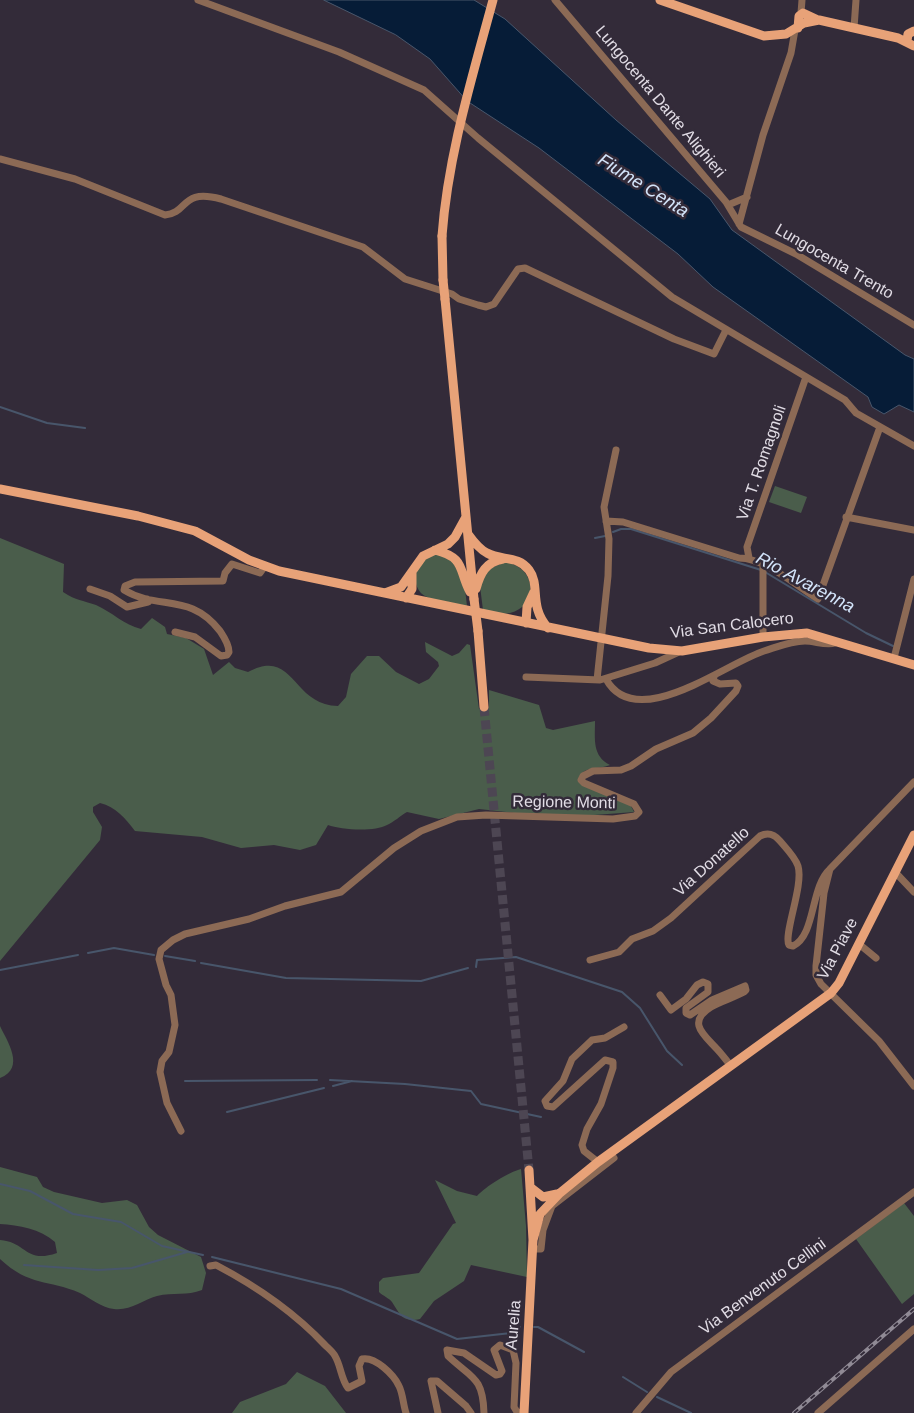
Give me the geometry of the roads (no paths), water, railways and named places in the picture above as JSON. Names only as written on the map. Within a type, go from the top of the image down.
[{"type":"main road","points":[[484,707],[467,514],[443,280],[442,236],[452,157],[493,0]]},
{"type":"main road","points":[[660,0],[764,36],[782,35],[803,17],[854,28],[909,36]]},
{"type":"main road","name":"Via San Calocero","points":[[0,490],[138,516],[195,531],[265,566],[385,594],[649,648],[682,651],[763,637],[807,633],[914,665]]},
{"type":"main road","points":[[406,598],[410,595],[412,572],[422,556],[448,544],[455,537],[467,514]]},
{"type":"main road","points":[[468,533],[487,554],[508,558],[523,564],[530,572],[534,592],[526,623]]},
{"type":"main road","points":[[435,550],[458,560],[474,599]]},
{"type":"main road","points":[[474,599],[482,571],[498,560],[508,558]]},
{"type":"main road","points":[[385,594],[410,582]]},
{"type":"main road","points":[[410,582],[426,602]]},
{"type":"main road","points":[[508,619],[531,607]]},
{"type":"main road","points":[[531,607],[548,628]]},
{"type":"main road","name":"Via Piave","points":[[533,1244],[540,1214],[560,1193],[610,1153],[831,993],[839,983],[914,835]]},
{"type":"main road","points":[[529,1170],[533,1244]]},
{"type":"main road","points":[[530,1187],[543,1197],[551,1197],[560,1193]]},
{"type":"main road","name":"Aurelia","points":[[524,1413],[533,1244]]},
{"type":"street","points":[[198,0],[339,52],[424,90],[478,138],[672,297],[845,400],[856,413],[914,446]]},
{"type":"street","name":"Lungocenta Dante Alighieri","points":[[555,0],[654,114],[728,205],[739,224]]},
{"type":"street","points":[[854,28],[856,0]]},
{"type":"street","points":[[739,224],[763,135],[792,43],[803,17]]},
{"type":"street","points":[[0,159],[75,179],[165,215],[170,215],[186,202],[199,195],[221,199],[364,247],[405,279],[452,294],[459,299],[478,305],[494,304],[518,269],[525,268],[674,339],[714,354],[726,330]]},
{"type":"street","points":[[728,205],[747,197]]},
{"type":"street","name":"Lungocenta Trento","points":[[739,224],[748,231],[796,254],[914,325]]},
{"type":"street","name":"Via T. Romagnoli","points":[[749,558],[747,548],[806,377]]},
{"type":"street","points":[[606,521],[623,522],[739,558],[749,558],[765,563],[818,599],[880,427]]},
{"type":"street","points":[[596,680],[608,576],[604,507],[616,450]]},
{"type":"street","points":[[846,517],[914,530]]},
{"type":"street","points":[[175,632],[195,637],[221,656],[227,655],[229,652],[224,637],[208,617],[177,603],[147,599],[126,592],[125,586],[135,582],[223,581],[225,572],[232,564],[260,573],[265,566]]},
{"type":"street","points":[[763,567],[763,637]]},
{"type":"street","points":[[894,658],[914,579]]},
{"type":"street","points":[[90,588],[110,596],[128,607],[144,604],[148,602],[147,599]]},
{"type":"street","points":[[606,679],[618,693],[627,699],[655,698],[714,677],[754,654],[804,641],[833,644],[837,642]]},
{"type":"street","points":[[526,678],[606,679],[655,663],[682,651]]},
{"type":"street","name":"Regione Monti","points":[[181,1131],[167,1102],[160,1078],[162,1061],[169,1052],[175,1025],[171,994],[166,985],[159,959],[161,950],[184,934],[207,930],[285,906],[341,892],[352,885],[387,853],[416,834],[457,816],[486,815],[613,819],[635,816],[639,812],[634,804],[584,783],[581,780],[583,776],[593,771],[621,770],[631,766],[656,749],[693,733],[711,718],[736,691],[738,686],[736,683],[720,684],[713,681],[714,677]]},
{"type":"street","points":[[914,782],[830,869],[824,893],[816,966],[816,975],[831,993],[879,1041],[914,1086]]},
{"type":"street","name":"Via Donatello","points":[[590,960],[618,952],[632,938],[654,931],[671,918],[760,836],[769,834],[777,838],[798,865],[800,877],[795,911],[787,936],[789,945],[793,946],[799,943],[804,936],[818,888],[825,873],[830,869]]},
{"type":"street","points":[[895,872],[914,892]]},
{"type":"street","points":[[859,944],[876,958]]},
{"type":"street","points":[[660,995],[671,1010],[686,999],[697,985],[703,982],[708,984],[708,992],[686,1008],[686,1013],[690,1014],[712,1000],[745,986],[746,990],[744,992],[709,1009],[698,1022],[698,1028],[704,1038],[716,1047],[731,1066]]},
{"type":"street","points":[[598,1162],[584,1151],[582,1145],[587,1129],[602,1104],[614,1068],[612,1062],[606,1060],[553,1107],[547,1106],[545,1099],[563,1081],[572,1059],[592,1040],[605,1038],[624,1027]]},
{"type":"street","points":[[533,1244],[541,1249],[543,1230],[552,1206],[614,1158],[610,1153]]},
{"type":"street","name":"Via Benvenuto Cellini","points":[[636,1413],[671,1372],[914,1192]]},
{"type":"street","points":[[210,1266],[216,1265],[227,1271],[282,1306],[308,1326],[336,1357],[344,1382],[348,1388],[362,1381],[359,1366],[362,1359],[369,1359],[384,1368],[398,1383],[406,1413]]},
{"type":"street","points":[[818,1413],[914,1329]]},
{"type":"street","points":[[484,1413],[482,1390],[472,1375],[448,1356],[447,1350],[464,1353],[496,1374],[500,1374],[502,1371],[494,1350],[500,1345],[513,1350],[516,1363],[514,1407],[517,1412],[524,1413]]},
{"type":"street","points":[[438,1413],[431,1381],[437,1381],[466,1406],[471,1413]]},
{"type":"water","name":"Fiume Centa","points":[[324,0],[474,0],[505,19],[616,120],[710,199],[732,230],[905,355],[914,359],[914,412],[899,405],[884,414],[872,407],[868,397],[713,287],[678,254],[539,148],[467,101],[430,59],[396,35]]},
{"type":"waterway","name":"Rio Avarenna","points":[[0,407],[47,423],[85,428]]},
{"type":"waterway","name":"Rio Avarenna","points":[[613,532],[621,529],[631,529],[761,570]]},
{"type":"waterway","name":"Rio Avarenna","points":[[595,538],[605,536]]},
{"type":"waterway","name":"Rio Avarenna","points":[[765,572],[866,633],[893,646]]},
{"type":"waterway","points":[[88,953],[114,948],[154,955]]},
{"type":"waterway","points":[[0,970],[78,955]]},
{"type":"waterway","points":[[165,956],[195,961]]},
{"type":"waterway","points":[[476,967],[477,960],[516,957],[622,992],[640,1008],[667,1051],[682,1065]]},
{"type":"waterway","points":[[201,963],[286,978],[421,981],[468,968]]},
{"type":"waterway","points":[[185,1081],[317,1080]]},
{"type":"waterway","points":[[330,1080],[405,1084],[471,1091],[481,1104],[541,1117]]},
{"type":"waterway","points":[[333,1086],[352,1081]]},
{"type":"waterway","points":[[227,1112],[324,1088]]},
{"type":"waterway","points":[[0,1184],[30,1191],[73,1214],[121,1222],[162,1246],[203,1255]]},
{"type":"waterway","points":[[24,1265],[98,1270],[132,1268],[187,1252]]},
{"type":"waterway","points":[[212,1257],[341,1289],[457,1339],[511,1333],[520,1327]]},
{"type":"waterway","points":[[534,1327],[538,1327],[584,1352]]},
{"type":"waterway","points":[[623,1377],[647,1392]]},
{"type":"waterway","points":[[657,1397],[691,1413]]},
{"type":"tunnel","points":[[484,707],[529,1170]]},
{"type":"railway","points":[[794,1413],[914,1309]]}]
